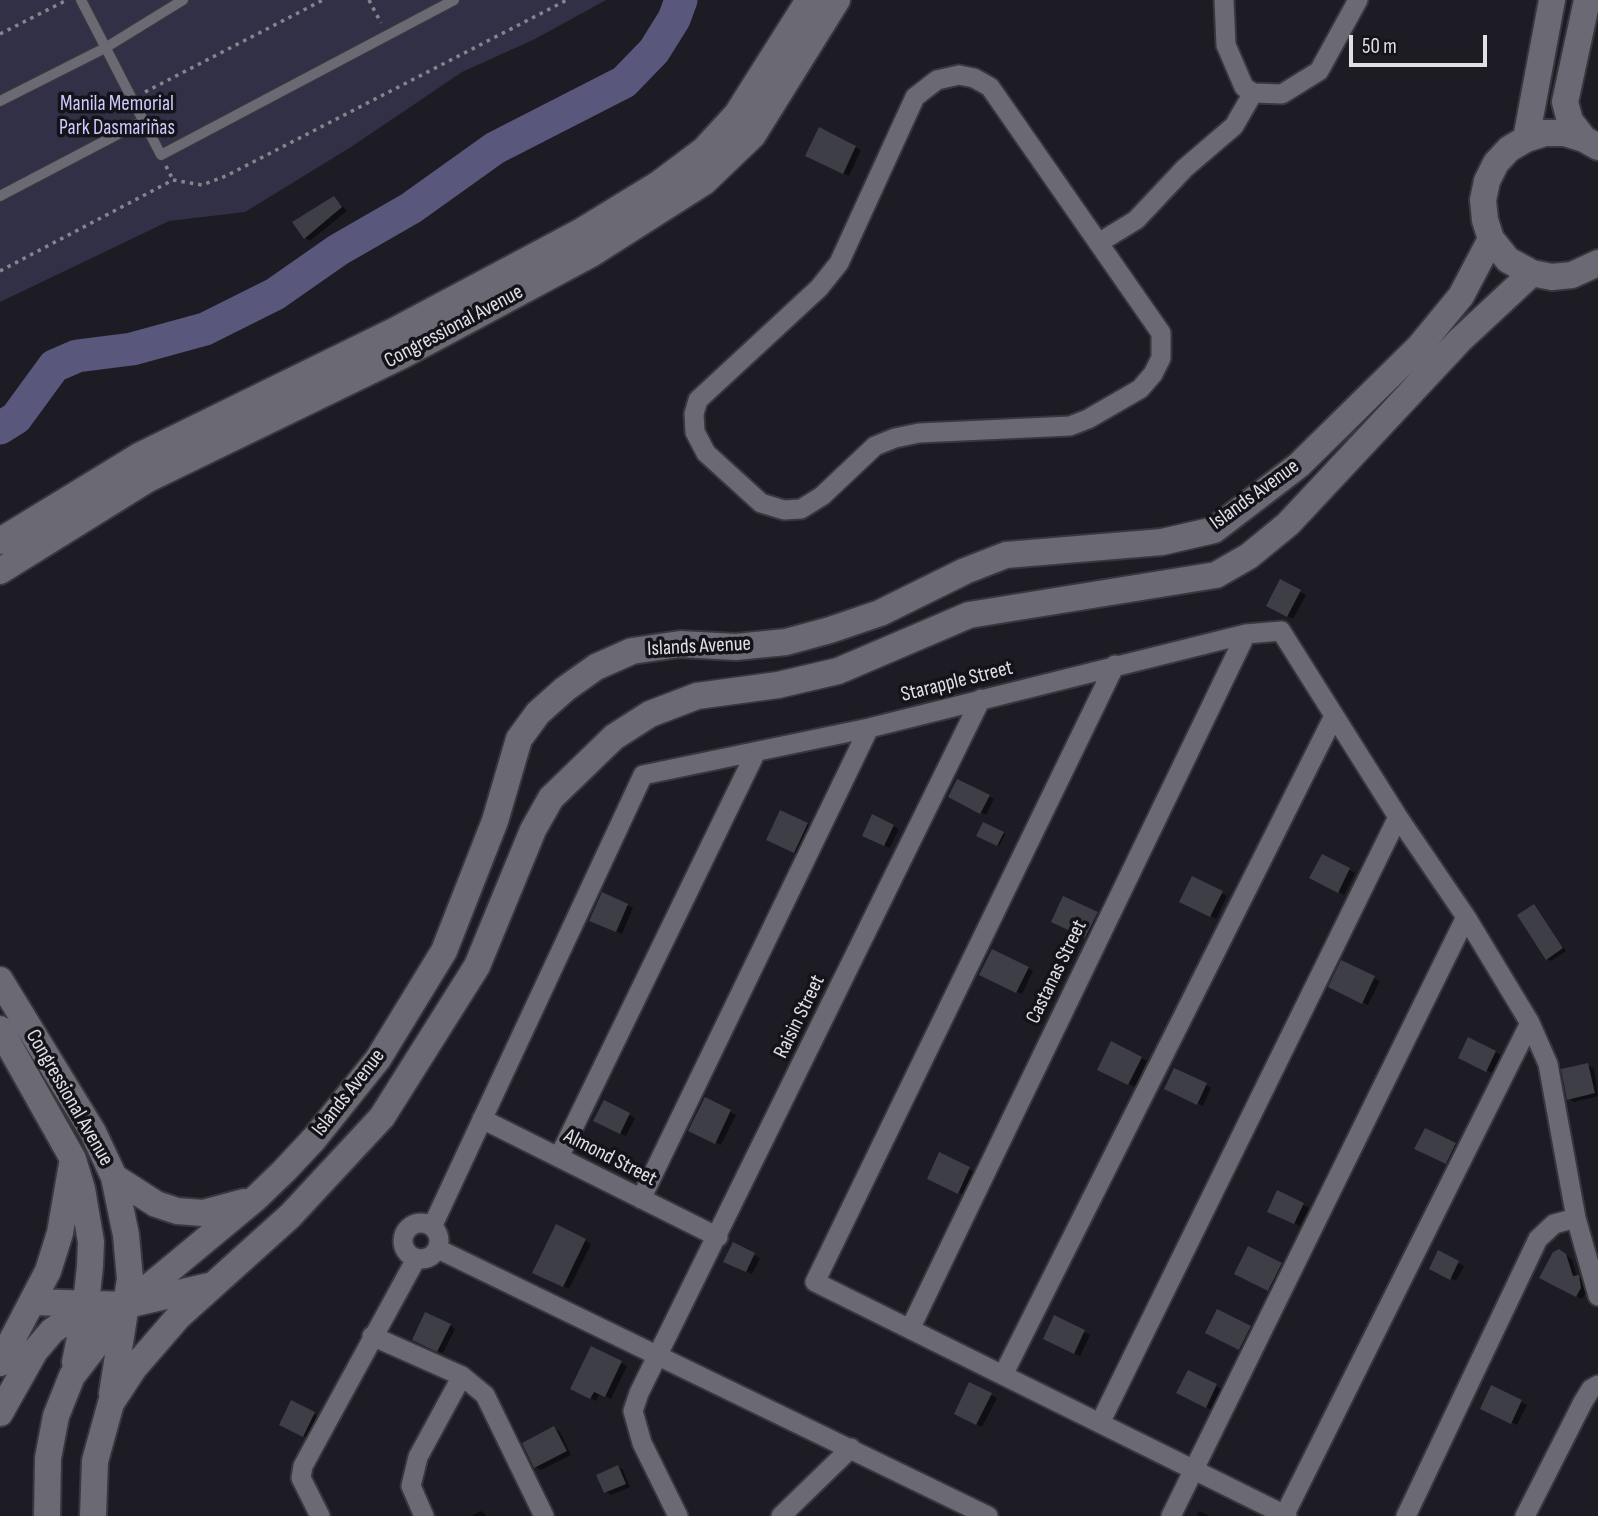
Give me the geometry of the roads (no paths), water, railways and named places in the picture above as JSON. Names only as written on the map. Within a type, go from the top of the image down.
[{"type":"street","name":"Congressional Avenue","points":[[0,541],[139,456],[394,331],[579,232],[660,183],[704,150],[737,114],[809,0]]},
{"type":"street","name":"Congressional Avenue","points":[[0,571],[148,479],[413,350],[591,254],[704,182],[753,135],[837,0]]},
{"type":"street","points":[[1224,0],[1226,45],[1244,87],[1252,93],[1282,94],[1319,71],[1358,0]]},
{"type":"street","points":[[1526,138],[1552,0]]},
{"type":"street","points":[[1587,0],[1565,102],[1570,121],[1591,143]]},
{"type":"street","points":[[959,75],[974,78],[990,87],[1100,242],[1161,334],[1161,358],[1153,374],[1140,389],[1088,419],[1070,426],[919,433],[895,438],[875,446],[822,496],[801,509],[784,510],[761,503],[743,488],[706,453],[695,432],[694,414],[698,400],[820,288],[839,263],[915,97],[937,80],[959,75]]},
{"type":"street","points":[[1100,242],[1136,220],[1185,167],[1234,126],[1252,93]]},
{"type":"street","points":[[1591,143],[1565,133],[1545,133],[1526,138],[1509,149],[1496,163],[1487,181],[1483,200],[1491,239],[1508,260],[1532,273],[1552,277],[1572,275],[1598,263]]},
{"type":"street","name":"Islands Avenue","points":[[47,1516],[48,1458],[56,1416],[72,1376],[108,1326],[127,1305],[256,1198],[314,1139],[355,1091],[401,1024],[444,951],[495,821],[519,739],[538,713],[565,689],[596,667],[632,651],[680,644],[736,647],[786,642],[830,630],[880,613],[965,571],[1006,555],[1162,542],[1213,530],[1298,465],[1419,347],[1461,296],[1491,239]]},
{"type":"street","name":"Islands Avenue","points":[[93,1516],[95,1461],[111,1402],[157,1340],[211,1286],[290,1216],[382,1117],[477,967],[533,830],[551,798],[614,737],[650,714],[697,696],[778,685],[838,671],[969,615],[1216,575],[1249,556],[1288,524],[1460,340],[1532,273]]},
{"type":"street","name":"Starapple Street","points":[[482,1119],[643,775],[755,754],[869,728],[1246,634],[1281,631],[1334,716]]},
{"type":"street","name":"Castanas Street","points":[[910,1329],[1246,634]]},
{"type":"street","points":[[1115,666],[815,1282],[1285,1516],[1530,1023]]},
{"type":"street","name":"Raisin Street","points":[[678,1516],[642,1443],[633,1410],[658,1353],[718,1237],[981,699]]},
{"type":"street","points":[[1334,716],[1466,917],[1530,1023],[1548,1064],[1576,1218],[1598,1296]]},
{"type":"street","points":[[1003,1375],[1334,716]]},
{"type":"street","points":[[641,1199],[869,728]]},
{"type":"street","points":[[559,1157],[755,754]]},
{"type":"street","points":[[1100,1423],[1398,817]]},
{"type":"street","points":[[1171,1516],[1466,917]]},
{"type":"street","points":[[444,951],[477,967]]},
{"type":"street","name":"Congressional Avenue","points":[[0,980],[93,1132],[114,1177],[130,1258],[127,1305],[111,1402]]},
{"type":"street","name":"Congressional Avenue","points":[[0,1029],[73,1159],[88,1214],[90,1266],[86,1309],[72,1376]]},
{"type":"street","points":[[432,1227],[482,1119]]},
{"type":"street","name":"Almond Street","points":[[482,1119],[718,1237]]},
{"type":"street","name":"Congressional Avenue","points":[[0,1363],[33,1302],[55,1251],[73,1159]]},
{"type":"street","points":[[114,1177],[156,1204],[177,1212],[203,1213],[256,1198]]},
{"type":"street","points":[[1406,1516],[1538,1239],[1553,1224],[1576,1218]]},
{"type":"street","points":[[421,1223],[432,1227],[439,1237],[438,1249],[431,1257],[416,1259],[403,1247],[406,1230],[421,1223]]},
{"type":"street","points":[[438,1249],[658,1353],[988,1516]]},
{"type":"street","points":[[320,1516],[302,1478],[303,1466],[416,1259]]},
{"type":"street","points":[[90,1266],[127,1305]]},
{"type":"street","points":[[33,1302],[86,1309],[127,1305],[211,1286]]},
{"type":"street","points":[[0,1413],[43,1341],[61,1324],[86,1309]]},
{"type":"street","points":[[372,1336],[462,1376],[485,1395],[544,1516]]},
{"type":"street","points":[[424,1516],[411,1486],[418,1457],[462,1376]]},
{"type":"street","points":[[1525,1516],[1583,1402],[1591,1389],[1598,1385]]},
{"type":"street","points":[[781,1516],[851,1448]]},
{"type":"lane","points":[[80,0],[160,155],[454,0]]},
{"type":"lane","points":[[0,101],[105,48],[183,0]]},
{"type":"lane","points":[[0,195],[143,121]]},
{"type":"waterway","points":[[0,428],[16,418],[54,366],[77,356],[132,349],[205,329],[275,294],[338,250],[411,208],[495,148],[624,82],[654,51],[674,19],[681,0]]},
{"type":"park label","name":"Manila Memorial Park Dasmariñas","points":[[117,117]]}]
